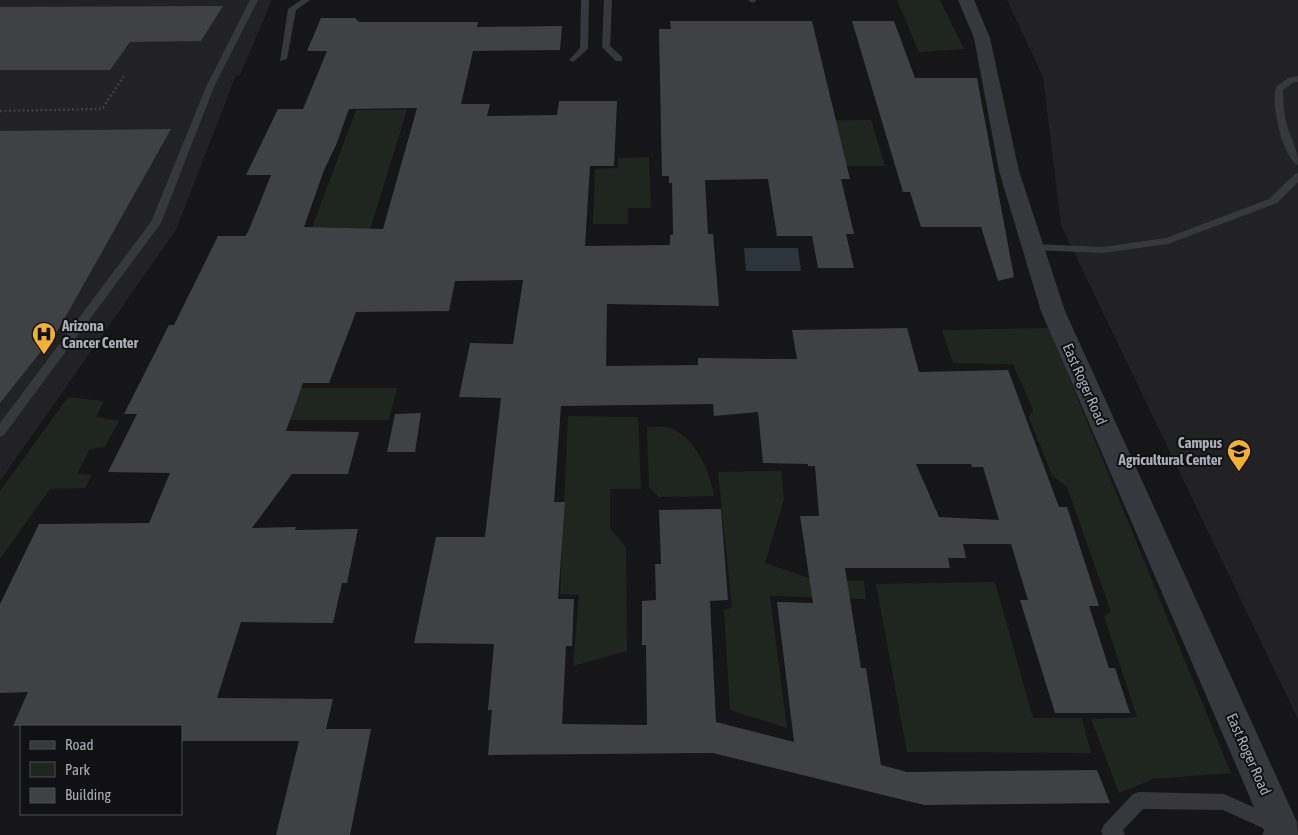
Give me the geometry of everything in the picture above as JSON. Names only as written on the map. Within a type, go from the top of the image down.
[{"type":"street","name":"East Roger Road","points":[[966,0],[982,38],[1009,171],[1053,311],[1282,829]]},
{"type":"lane","points":[[0,432],[156,223],[210,86],[254,0]]},
{"type":"lane","points":[[283,59],[292,9],[306,0]]},
{"type":"lane","points":[[573,60],[584,49],[585,0]]},
{"type":"lane","points":[[608,0],[606,48],[619,59]]},
{"type":"lane","points":[[1298,80],[1291,80],[1279,90],[1277,105],[1285,136],[1298,162]]},
{"type":"lane","points":[[1033,247],[1103,250],[1168,241],[1273,200],[1298,176]]},
{"type":"lane","points":[[1116,835],[1110,832],[1139,800],[1224,802],[1282,829]]},
{"type":"path","points":[[0,111],[102,109],[124,76]]},
{"type":"shaded area","name":"Arizona Cancer Center","points":[[0,0],[272,0],[240,75],[236,75],[176,230],[0,481]]},
{"type":"shaded area","name":"Campus Agricultural Center","points":[[1007,0],[1298,0],[1298,719],[1061,225],[1043,77]]},
{"type":"shaded area","points":[[744,248],[798,248],[801,271],[746,271]]},
{"type":"green space","points":[[897,0],[940,0],[964,49],[919,52]]},
{"type":"green space","points":[[356,110],[407,110],[359,265],[298,265]]},
{"type":"green space","points":[[871,120],[885,166],[845,166],[779,121]]},
{"type":"green space","points":[[649,157],[651,208],[628,208],[628,224],[593,224],[595,169],[618,168],[618,158]]},
{"type":"green space","points":[[1049,328],[1231,773],[1153,779],[1119,793],[1091,719],[1137,717],[1104,616],[1111,612],[1067,487],[1052,475],[1029,418],[1033,410],[1013,364],[953,363],[942,330]]},
{"type":"green space","points":[[232,388],[397,388],[389,420],[220,420]]},
{"type":"green space","points":[[68,397],[104,401],[96,417],[119,421],[105,447],[90,449],[77,474],[92,475],[85,488],[50,489],[0,559],[0,491]]},
{"type":"green space","points":[[568,416],[638,417],[641,489],[610,489],[610,528],[626,547],[627,651],[573,666],[579,595],[560,594]]},
{"type":"green space","points":[[647,427],[671,428],[688,440],[705,466],[714,496],[659,497],[649,488]]},
{"type":"green space","points":[[781,471],[784,499],[765,563],[818,581],[864,581],[866,599],[770,596],[787,728],[730,710],[724,610],[732,608],[718,472]]},
{"type":"green space","points":[[995,582],[1033,718],[1082,718],[1091,753],[907,752],[876,584]]},
{"type":"building","points":[[223,6],[201,41],[130,42],[110,70],[0,70],[0,7]]},
{"type":"building","points":[[321,18],[355,18],[359,22],[478,22],[477,27],[562,26],[560,50],[473,51],[461,104],[490,104],[487,116],[557,115],[559,101],[617,101],[614,166],[590,166],[585,246],[670,245],[670,235],[673,235],[672,183],[669,183],[669,176],[662,176],[659,29],[671,29],[670,21],[812,21],[850,179],[841,179],[854,234],[846,234],[854,268],[818,268],[812,236],[777,236],[768,179],[705,180],[708,234],[713,234],[719,306],[607,304],[606,366],[698,365],[698,358],[797,359],[792,330],[907,328],[919,372],[1008,370],[1059,507],[1067,507],[1099,606],[1089,606],[1109,668],[1115,668],[1130,713],[1055,713],[1020,600],[1028,600],[1011,544],[963,544],[966,558],[948,558],[950,568],[845,568],[861,668],[866,668],[881,765],[907,772],[1097,770],[1110,803],[924,805],[713,753],[488,755],[492,710],[488,710],[494,644],[414,643],[436,537],[485,537],[501,398],[459,397],[470,343],[513,344],[523,280],[455,281],[449,311],[356,312],[329,383],[303,383],[286,431],[359,432],[348,474],[292,474],[252,528],[296,527],[295,530],[358,529],[347,583],[342,583],[333,623],[241,622],[217,698],[333,699],[326,729],[371,729],[350,835],[276,835],[299,741],[182,741],[182,725],[13,726],[28,692],[0,693],[0,604],[39,524],[149,523],[170,473],[108,472],[137,414],[124,414],[169,325],[174,325],[218,236],[245,236],[248,232],[271,175],[246,175],[278,109],[303,109],[327,51],[307,51]],"holes":[[[417,108],[383,229],[304,227],[324,170],[336,145],[349,109]],[[713,404],[714,416],[758,412],[763,463],[808,464],[808,466],[815,466],[819,516],[800,516],[813,603],[777,602],[794,742],[716,722],[710,601],[728,600],[721,509],[659,510],[661,564],[655,564],[656,600],[642,601],[642,645],[646,645],[647,725],[562,724],[566,646],[572,646],[574,599],[558,599],[565,502],[554,502],[561,406]],[[916,464],[971,464],[972,467],[983,467],[999,520],[939,517]]]},
{"type":"building","points":[[852,21],[894,21],[915,78],[977,78],[1014,277],[998,281],[981,227],[921,227],[910,192],[903,192]]},
{"type":"building","points":[[171,129],[58,330],[0,403],[0,131]]},
{"type":"building","points":[[421,413],[415,452],[387,452],[395,414]]},
{"type":"place","name":"Arizona Cancer Center","points":[[44,355]]},
{"type":"place","name":"Campus Agricultural Center","points":[[1239,472]]}]
